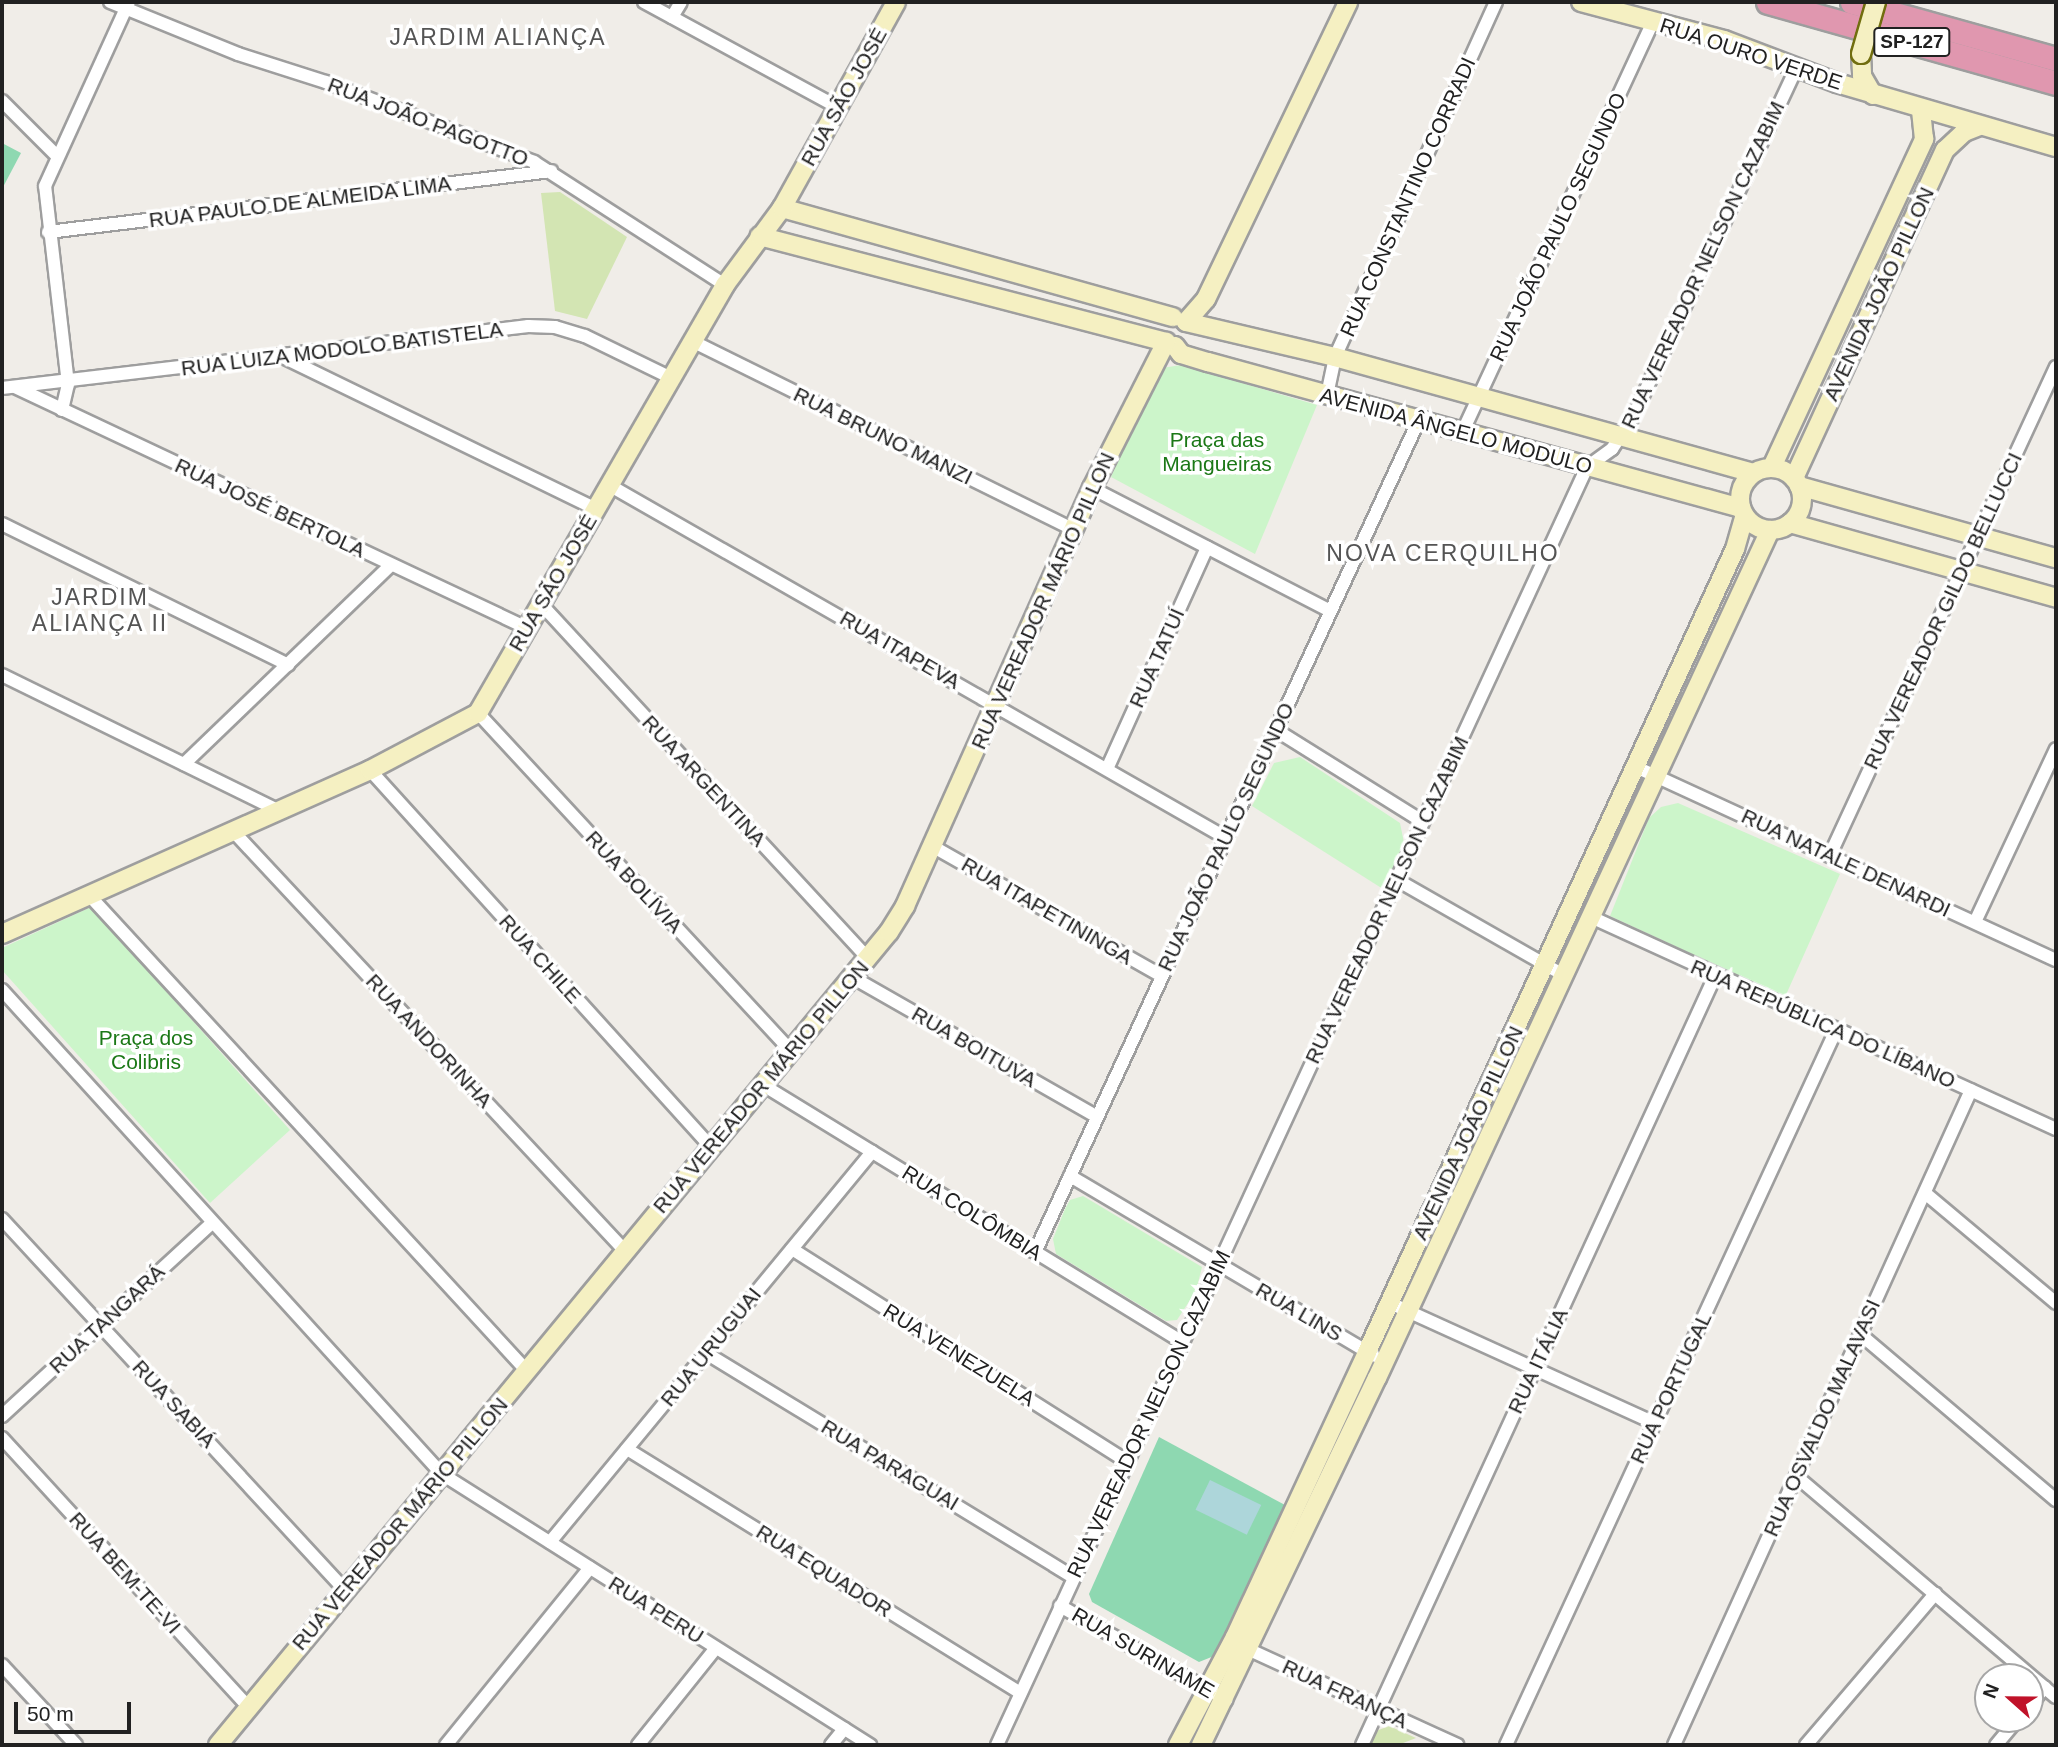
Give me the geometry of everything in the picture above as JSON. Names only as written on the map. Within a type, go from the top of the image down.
[{"type":"highway","name":"SP-127","points":[[1768,2],[2056,83]]},
{"type":"highway","name":"SP-127","points":[[1852,2],[2056,59]]},
{"type":"street","name":"RUA JOÃO PAGOTTO","points":[[110,2],[127,6],[238,54],[326,82],[551,171],[725,285]]},
{"type":"street","points":[[644,2],[837,107]]},
{"type":"street","points":[[672,17],[681,2]]},
{"type":"street","name":"RUA SÃO JOSÉ","points":[[478,713],[725,285],[782,208],[896,2]]},
{"type":"street","points":[[1179,320],[1206,299],[1348,2]]},
{"type":"street","name":"RUA CONSTANTINO CORRADI","points":[[1327,396],[1335,358],[1496,2]]},
{"type":"street","name":"RUA OURO VERDE","points":[[1581,2],[1724,40],[1796,69],[1873,95],[2056,147]]},
{"type":"street","points":[[1873,95],[1863,76],[1861,54],[1876,2]]},
{"type":"street","points":[[62,410],[68,384],[48,232],[45,186],[56,155],[127,6]]},
{"type":"street","name":"RUA JOÃO PAULO SEGUNDO","points":[[1462,433],[1653,21]]},
{"type":"street","name":"RUA VEREADOR NELSON CAZABIM","points":[[997,1745],[1587,467],[1621,437],[1796,69]]},
{"type":"street","points":[[2,101],[56,155]]},
{"type":"street","name":"AVENIDA JOÃO PILLON","points":[[1772,467],[1924,139],[1921,109]]},
{"type":"street","name":"AVENIDA JOÃO PILLON","points":[[1797,482],[1945,150],[1964,132],[1980,125]]},
{"type":"street","name":"RUA PAULO DE ALMEIDA LIMA","points":[[48,232],[551,171]]},
{"type":"street","points":[[793,189],[826,220]]},
{"type":"street","points":[[782,208],[826,220]]},
{"type":"street","name":"AVENIDA ÂNGELO MODULO","points":[[826,220],[1179,320],[1335,358],[1753,473]]},
{"type":"street","name":"AVENIDA ÂNGELO MODULO","points":[[760,236],[1170,344],[1181,354],[1743,511]]},
{"type":"street","name":"RUA VEREADOR MÁRIO PILLON","points":[[218,1745],[868,958],[905,906],[1092,488],[1170,344],[1162,325],[1179,320]]},
{"type":"street","name":"RUA LUIZA MODOLO BATISTELA","points":[[6,385],[68,384],[542,326],[585,335],[671,378]]},
{"type":"street","name":"RUA BRUNO MANZI","points":[[692,341],[1074,530]]},
{"type":"street","points":[[282,357],[596,509]]},
{"type":"street","name":"RUA VEREADOR GILDO BELLUCCI","points":[[1830,855],[2056,367]]},
{"type":"street","name":"RUA JOSÉ BERTOLA","points":[[6,385],[527,628]]},
{"type":"street","name":"RUA JOÃO PAULO SEGUNDO","points":[[1035,1252],[1418,422]]},
{"type":"street","points":[[1797,482],[1800,510],[1790,523],[1770,530],[1755,525],[1743,511],[1743,485],[1753,473],[1772,467],[1797,482],[2056,558]]},
{"type":"street","name":"RUA ITAPEVA","points":[[609,485],[1226,838]]},
{"type":"street","points":[[1092,488],[1330,611]]},
{"type":"street","name":"AVENIDA JOÃO PILLON","points":[[1178,1745],[1233,1642],[1636,767],[1735,549],[1743,511]]},
{"type":"street","points":[[1790,523],[2056,598]]},
{"type":"street","points":[[2,524],[288,665]]},
{"type":"street","name":"AVENIDA JOÃO PILLON","points":[[1200,1745],[1250,1650],[1770,530]]},
{"type":"street","name":"RUA TATUÍ","points":[[1107,769],[1207,548]]},
{"type":"street","points":[[184,764],[391,565]]},
{"type":"street","name":"RUA ARGENTINA","points":[[541,604],[868,958]]},
{"type":"street","points":[[2,675],[279,811]]},
{"type":"street","points":[[2,934],[370,770],[478,713]]},
{"type":"street","name":"RUA BOLÍVIA","points":[[478,713],[791,1051]]},
{"type":"street","points":[[1276,730],[1423,822]]},
{"type":"street","points":[[1975,922],[2056,750]]},
{"type":"street","name":"RUA NATALE DENARDI","points":[[1636,767],[2056,960]]},
{"type":"street","name":"RUA CHILE","points":[[370,770],[711,1147]]},
{"type":"street","name":"RUA ANDORINHA","points":[[233,831],[625,1251]]},
{"type":"street","name":"RUA ITAPETININGA","points":[[932,846],[1162,976]]},
{"type":"street","points":[[1397,880],[1565,976]]},
{"type":"street","points":[[88,894],[527,1371]]},
{"type":"street","name":"RUA REPÚBLICA DO LÍBANO","points":[[1591,917],[1715,976],[2056,1129]]},
{"type":"street","name":"RUA ITÁLIA","points":[[1362,1745],[1715,976]]},
{"type":"street","name":"RUA BOITUVA","points":[[852,977],[1097,1117]]},
{"type":"street","points":[[2,990],[442,1474]]},
{"type":"street","name":"RUA PORTUGAL","points":[[1506,1745],[1836,1030]]},
{"type":"street","name":"RUA COLÔMBIA","points":[[763,1085],[1182,1342]]},
{"type":"street","name":"RUA OSVALDO MALAVASI","points":[[1674,1745],[1971,1090]]},
{"type":"street","name":"RUA URUGUAI","points":[[550,1542],[872,1152]]},
{"type":"street","name":"RUA LINS","points":[[1070,1176],[1385,1362]]},
{"type":"street","points":[[1924,1193],[2056,1303]]},
{"type":"street","name":"RUA SABIÁ","points":[[2,1219],[345,1590]]},
{"type":"street","name":"RUA TANGARÁ","points":[[2,1416],[212,1223]]},
{"type":"street","name":"RUA VENEZUELA","points":[[792,1249],[1126,1461]]},
{"type":"street","points":[[1390,1303],[1655,1423]]},
{"type":"street","points":[[1860,1334],[2056,1500]]},
{"type":"street","name":"RUA PARAGUAI","points":[[706,1353],[1073,1577]]},
{"type":"street","name":"RUA BEM-TE-VI","points":[[2,1438],[249,1708]]},
{"type":"street","name":"RUA EQUADOR","points":[[627,1449],[1021,1693]]},
{"type":"street","name":"RUA PERU","points":[[442,1474],[870,1745]]},
{"type":"street","points":[[1796,1476],[2056,1697]]},
{"type":"street","points":[[446,1745],[590,1568]]},
{"type":"street","points":[[1805,1745],[1935,1594]]},
{"type":"street","name":"RUA SURINAME","points":[[1060,1606],[1226,1700]]},
{"type":"street","name":"RUA FRANÇA","points":[[1233,1642],[1457,1745]]},
{"type":"street","points":[[638,1745],[716,1648]]},
{"type":"street","points":[[2,1665],[76,1745]]},
{"type":"street","points":[[831,1745],[844,1729]]},
{"type":"green space","points":[[2,143],[21,153],[2,189]]},
{"type":"green space","points":[[560,192],[627,237],[587,319],[555,311],[541,193]]},
{"type":"green space","name":"Praça das Mangueiras","points":[[1181,365],[1317,405],[1255,554],[1111,477],[1155,374],[1162,368]]},
{"type":"green space","points":[[1300,757],[1400,823],[1404,843],[1383,889],[1252,806],[1274,763]]},
{"type":"green space","points":[[1678,803],[1840,874],[1785,997],[1610,916],[1649,818],[1661,807]]},
{"type":"green space","name":"Praça dos Colibris","points":[[91,907],[290,1130],[210,1203],[2,970],[2,948]]},
{"type":"green space","points":[[1083,1196],[1202,1267],[1196,1291],[1177,1320],[1166,1321],[1056,1254],[1053,1239],[1065,1209],[1070,1200]]},
{"type":"green space","points":[[1159,1437],[1285,1505],[1214,1656],[1199,1662],[1092,1602],[1089,1594]]},
{"type":"green space","points":[[1389,1726],[1416,1738],[1398,1745],[1370,1745],[1376,1731]]},
{"type":"water","points":[[1210,1480],[1261,1505],[1247,1535],[1196,1510]]},
{"type":"district","name":"JARDIM ALIANÇA","points":[[498,37]]},
{"type":"district","name":"NOVA CERQUILHO","points":[[1443,553]]},
{"type":"district","name":"JARDIM ALIANÇA II","points":[[100,610]]}]
